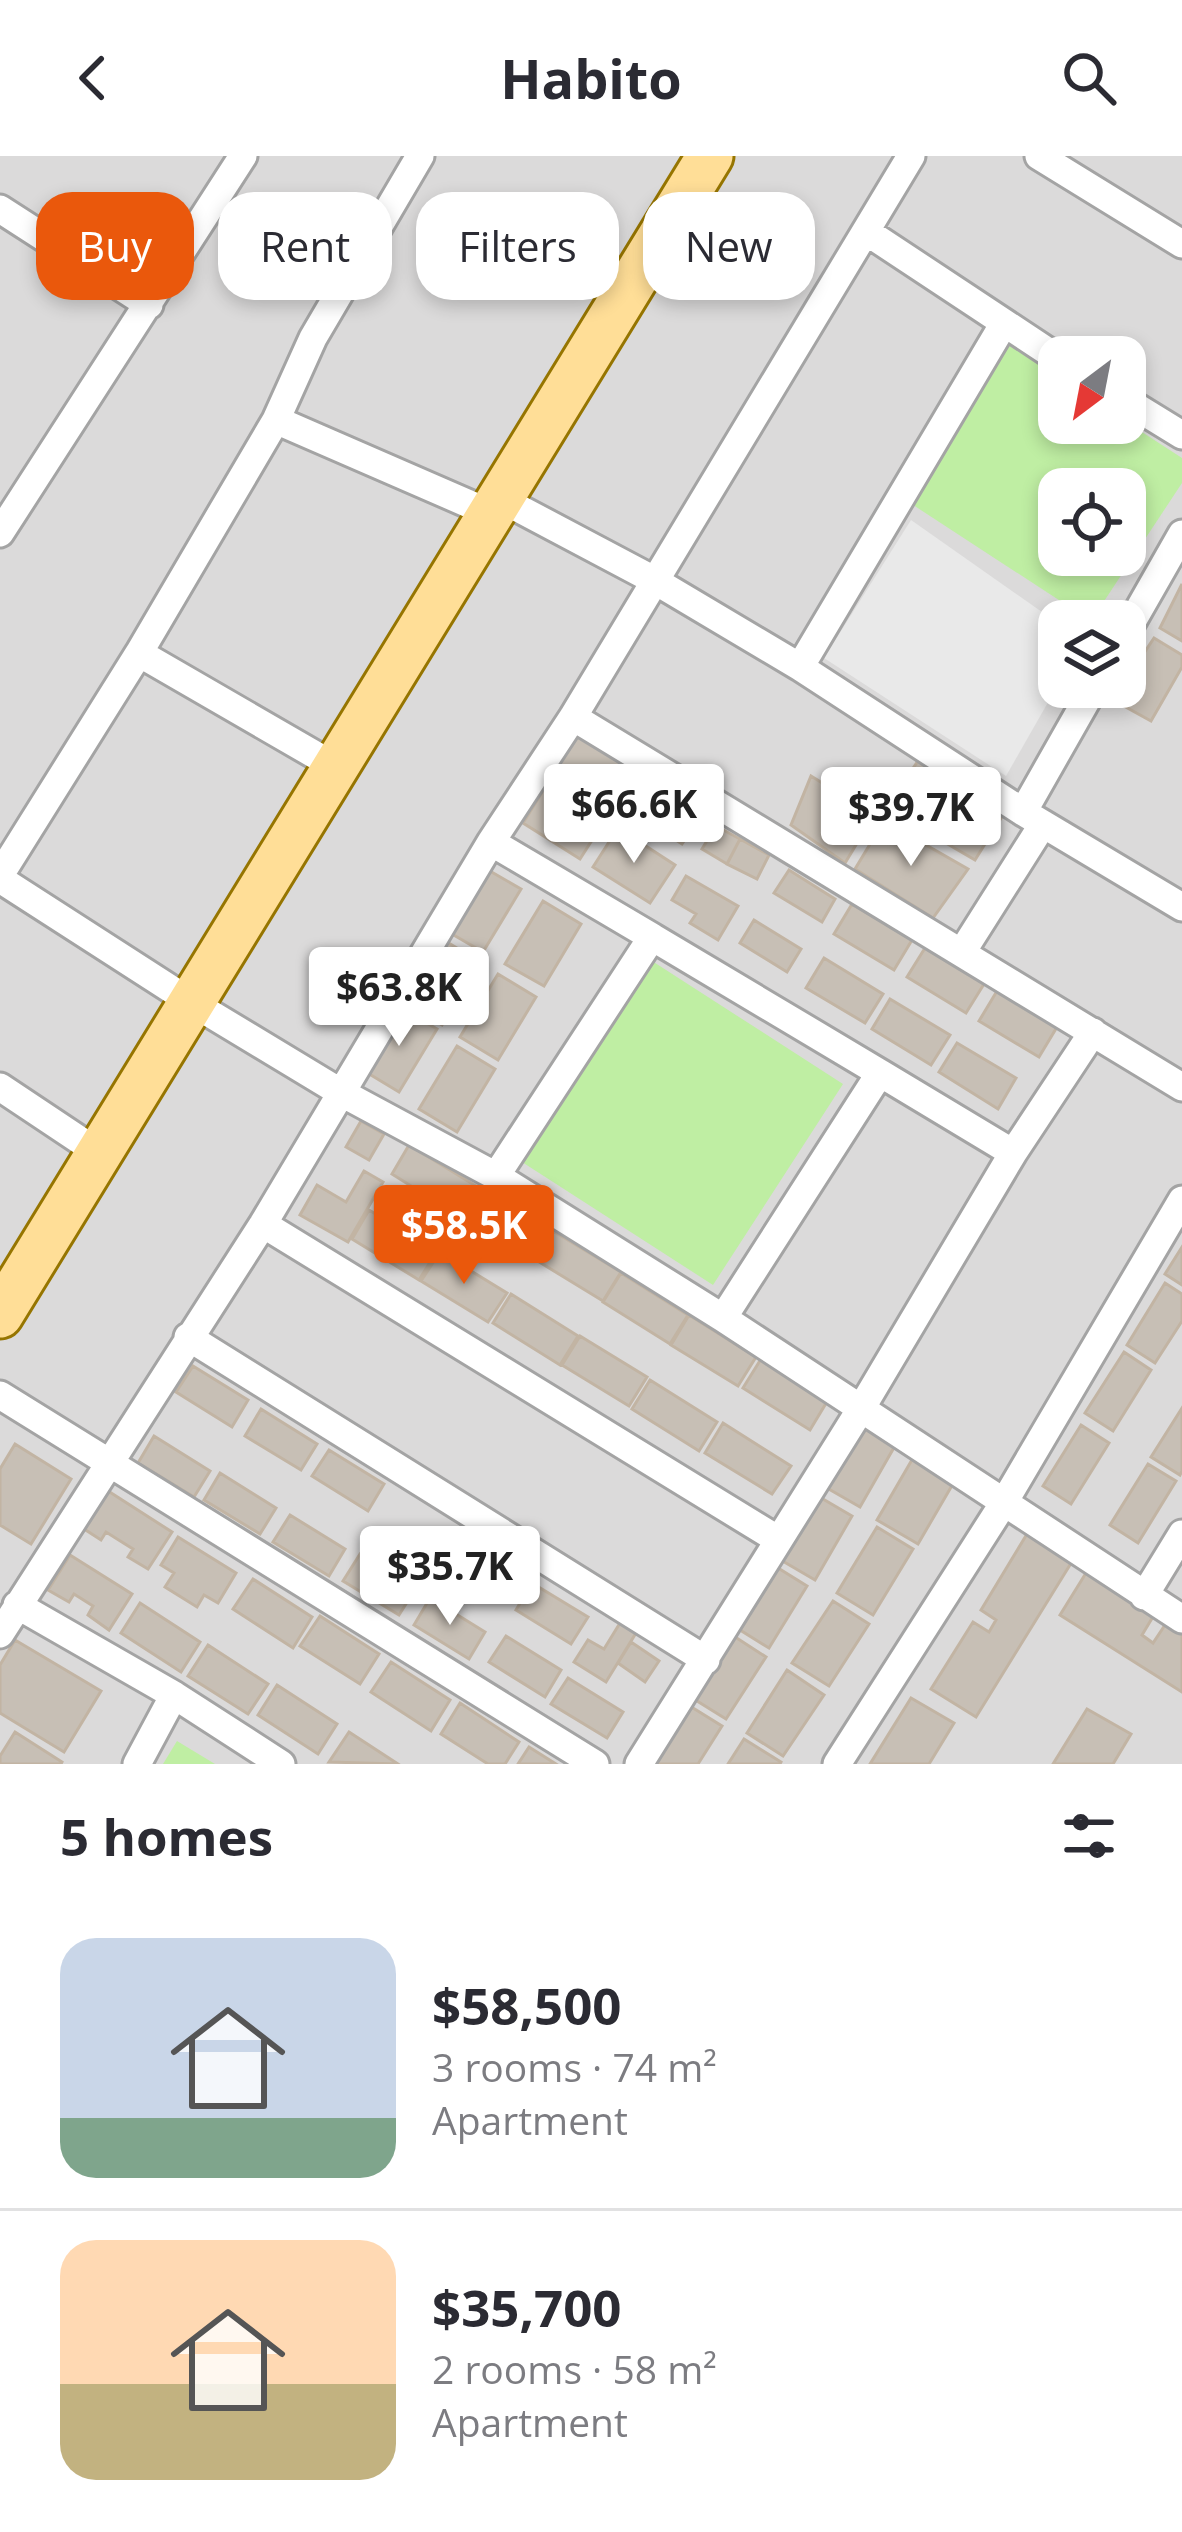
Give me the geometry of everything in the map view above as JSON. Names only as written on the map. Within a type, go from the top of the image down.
[{"type":"main road","points":[[4,1298],[100,1153],[705,158]]},
{"type":"street","points":[[2,523],[243,156]]},
{"type":"street","points":[[420,156],[313,338],[276,420],[0,877],[191,1002],[340,1092],[496,1176],[723,1318],[1182,1619]]},
{"type":"street","points":[[0,1634],[262,1224],[910,156]]},
{"type":"street","points":[[1039,156],[1182,244]]},
{"type":"street","points":[[0,208],[149,305]]},
{"type":"street","points":[[867,232],[1038,346]]},
{"type":"street","points":[[800,667],[1004,325]]},
{"type":"street","points":[[1146,413],[1182,435]]},
{"type":"street","points":[[276,420],[496,506],[652,579],[800,667],[1033,818],[1180,899]]},
{"type":"street","points":[[1144,600],[1182,534]]},
{"type":"street","points":[[139,652],[336,767]]},
{"type":"street","points":[[962,952],[1084,708]]},
{"type":"street","points":[[572,717],[1182,1087]]},
{"type":"street","points":[[491,842],[1013,1153]]},
{"type":"street","points":[[496,1176],[652,938]]},
{"type":"street","points":[[640,1764],[1013,1153],[1093,1032]]},
{"type":"street","points":[[723,1318],[880,1073]]},
{"type":"street","points":[[0,1087],[100,1153]]},
{"type":"street","points":[[837,1764],[1003,1504],[1182,1200]]},
{"type":"street","points":[[262,1224],[777,1539]]},
{"type":"street","points":[[188,1337],[706,1660]]},
{"type":"street","points":[[0,1395],[595,1764]]},
{"type":"street","points":[[1144,1596],[1182,1534]]},
{"type":"street","points":[[17,1606],[281,1764]]},
{"type":"street","points":[[137,1764],[174,1696]]},
{"type":"shaded area","points":[[0,156],[1182,156],[1182,1764],[0,1764]]},
{"type":"shaded area","points":[[911,520],[1038,609],[1038,708],[1045,708],[1006,776],[824,658]]},
{"type":"green space","points":[[1010,345],[1038,363],[1038,444],[1146,444],[1146,435],[1182,458],[1182,483],[1146,538],[1146,468],[1038,468],[1038,576],[1121,576],[1105,600],[1059,600],[907,501]]},
{"type":"green space","points":[[635,950],[843,1084],[713,1285],[505,1151]]},
{"type":"green space","points":[[177,1741],[215,1764],[163,1764]]},
{"type":"building","points":[[1182,584],[1182,641],[1160,628]]},
{"type":"building","points":[[1154,638],[1182,655],[1182,667],[1151,721],[1127,708],[1146,708],[1146,650]]},
{"type":"building","points":[[584,726],[640,762],[615,801],[558,764]]},
{"type":"building","points":[[920,758],[1003,815],[975,860],[886,808]]},
{"type":"building","points":[[651,768],[708,805],[682,844],[625,807]]},
{"type":"building","points":[[811,776],[874,815],[845,863],[791,825]]},
{"type":"building","points":[[548,783],[605,820],[580,859],[523,823]]},
{"type":"building","points":[[884,821],[968,869],[933,918],[855,869]]},
{"type":"building","points":[[716,826],[740,839],[727,864],[702,849]]},
{"type":"building","points":[[618,828],[675,865],[650,903],[593,867]]},
{"type":"building","points":[[740,839],[769,855],[757,879],[727,864]]},
{"type":"building","points":[[483,867],[521,889],[483,952],[445,930]]},
{"type":"building","points":[[789,870],[835,899],[822,922],[774,893]]},
{"type":"building","points":[[686,876],[738,906],[718,940],[690,923],[696,914],[672,900]]},
{"type":"building","points":[[543,901],[581,924],[544,986],[505,964]]},
{"type":"building","points":[[852,904],[912,940],[894,970],[834,934]]},
{"type":"building","points":[[754,920],[801,949],[787,972],[740,943]]},
{"type":"building","points":[[442,939],[480,962],[442,1025],[405,1002]]},
{"type":"building","points":[[925,948],[984,984],[966,1013],[907,977]]},
{"type":"building","points":[[824,958],[883,994],[865,1023],[806,988]]},
{"type":"building","points":[[498,974],[536,997],[498,1060],[460,1037]]},
{"type":"building","points":[[997,991],[1057,1027],[1039,1057],[979,1021]]},
{"type":"building","points":[[890,999],[950,1035],[931,1065],[872,1029]]},
{"type":"building","points":[[398,1006],[437,1029],[399,1092],[361,1069]]},
{"type":"building","points":[[957,1043],[1016,1078],[998,1109],[939,1072]]},
{"type":"building","points":[[457,1046],[495,1069],[457,1132],[419,1109]]},
{"type":"building","points":[[361,1121],[384,1134],[369,1160],[346,1147]]},
{"type":"building","points":[[409,1145],[476,1186],[459,1216],[392,1174]]},
{"type":"building","points":[[364,1171],[383,1182],[348,1242],[300,1215],[317,1185],[346,1202]]},
{"type":"building","points":[[481,1186],[548,1228],[530,1257],[463,1215]]},
{"type":"building","points":[[369,1210],[437,1251],[419,1280],[352,1239]]},
{"type":"building","points":[[553,1231],[621,1272],[603,1301],[536,1260]]},
{"type":"building","points":[[1182,1247],[1182,1285],[1165,1274]]},
{"type":"building","points":[[440,1252],[507,1293],[488,1322],[421,1281]]},
{"type":"building","points":[[621,1273],[688,1315],[670,1344],[603,1302]]},
{"type":"building","points":[[1165,1283],[1182,1294],[1182,1321],[1155,1363],[1127,1345]]},
{"type":"building","points":[[511,1294],[578,1336],[560,1365],[493,1323]]},
{"type":"building","points":[[689,1315],[756,1357],[738,1386],[671,1345]]},
{"type":"building","points":[[580,1336],[647,1377],[629,1406],[562,1365]]},
{"type":"building","points":[[1124,1352],[1151,1370],[1113,1431],[1085,1413]]},
{"type":"building","points":[[761,1359],[828,1400],[810,1430],[743,1388]]},
{"type":"building","points":[[193,1366],[248,1400],[232,1427],[176,1392]]},
{"type":"building","points":[[650,1380],[717,1422],[699,1451],[632,1409]]},
{"type":"building","points":[[1182,1408],[1182,1471],[1180,1475],[1151,1457]]},
{"type":"building","points":[[261,1409],[317,1444],[301,1470],[245,1436]]},
{"type":"building","points":[[856,1421],[896,1444],[860,1507],[820,1484]]},
{"type":"building","points":[[723,1423],[791,1466],[772,1494],[705,1453]]},
{"type":"building","points":[[1081,1425],[1109,1443],[1071,1504],[1043,1486]]},
{"type":"building","points":[[154,1436],[210,1471],[194,1497],[138,1463]]},
{"type":"building","points":[[15,1444],[71,1479],[31,1544],[0,1525],[0,1469]]},
{"type":"building","points":[[329,1450],[384,1484],[368,1511],[312,1476]]},
{"type":"building","points":[[913,1458],[954,1482],[918,1544],[877,1520]]},
{"type":"building","points":[[1148,1464],[1176,1481],[1138,1543],[1110,1525]]},
{"type":"building","points":[[220,1473],[276,1508],[260,1534],[204,1500]]},
{"type":"building","points":[[105,1489],[172,1532],[148,1569],[128,1557],[133,1549],[106,1532],[101,1540],[81,1527]]},
{"type":"building","points":[[811,1492],[852,1516],[815,1580],[774,1556]]},
{"type":"building","points":[[290,1515],[345,1549],[329,1576],[273,1542]]},
{"type":"building","points":[[877,1527],[913,1549],[873,1615],[837,1593]]},
{"type":"building","points":[[1027,1534],[1073,1560],[976,1717],[931,1689],[973,1622],[989,1632],[996,1620],[981,1610]]},
{"type":"building","points":[[178,1537],[236,1573],[218,1603],[204,1595],[197,1607],[165,1587],[174,1573],[161,1565]]},
{"type":"building","points":[[466,1538],[522,1573],[505,1599],[450,1565]]},
{"type":"building","points":[[360,1554],[416,1588],[399,1615],[343,1581]]},
{"type":"building","points":[[70,1555],[132,1594],[109,1630],[88,1615],[93,1606],[74,1594],[69,1602],[48,1590]]},
{"type":"building","points":[[770,1563],[807,1586],[769,1648],[732,1625]]},
{"type":"building","points":[[1086,1573],[1154,1615],[1142,1635],[1153,1643],[1167,1622],[1182,1631],[1182,1692],[1060,1615]]},
{"type":"building","points":[[253,1579],[312,1617],[293,1648],[233,1609]]},
{"type":"building","points":[[532,1583],[588,1617],[571,1644],[516,1610]]},
{"type":"building","points":[[430,1598],[485,1632],[469,1659],[414,1625]]},
{"type":"building","points":[[833,1601],[869,1624],[829,1686],[792,1663]]},
{"type":"building","points":[[140,1603],[200,1642],[181,1672],[121,1633]]},
{"type":"building","points":[[320,1616],[379,1654],[360,1684],[300,1646]]},
{"type":"building","points":[[620,1623],[636,1633],[606,1682],[574,1662],[588,1640],[604,1649]]},
{"type":"building","points":[[729,1633],[766,1657],[726,1719],[689,1696]]},
{"type":"building","points":[[506,1636],[561,1670],[545,1697],[489,1662]]},
{"type":"building","points":[[15,1640],[101,1691],[64,1752],[0,1713],[0,1665]]},
{"type":"building","points":[[631,1642],[659,1661],[645,1682],[618,1663]]},
{"type":"building","points":[[208,1645],[268,1684],[248,1714],[188,1676]]},
{"type":"building","points":[[391,1662],[450,1700],[431,1731],[371,1692]]},
{"type":"building","points":[[787,1670],[824,1695],[783,1756],[747,1733]]},
{"type":"building","points":[[568,1678],[623,1712],[607,1738],[551,1704]]},
{"type":"building","points":[[277,1685],[337,1724],[318,1754],[258,1715]]},
{"type":"building","points":[[911,1698],[954,1723],[929,1764],[870,1764]]},
{"type":"building","points":[[460,1703],[519,1742],[505,1764],[488,1764],[441,1734]]},
{"type":"building","points":[[685,1703],[722,1726],[698,1764],[646,1764]]},
{"type":"building","points":[[1087,1709],[1131,1734],[1113,1764],[1053,1764]]},
{"type":"building","points":[[15,1732],[62,1762],[61,1764],[0,1764]]},
{"type":"building","points":[[349,1732],[398,1764],[329,1762]]},
{"type":"building","points":[[744,1739],[781,1762],[780,1764],[728,1764]]},
{"type":"building","points":[[529,1747],[556,1764],[518,1764]]}]
